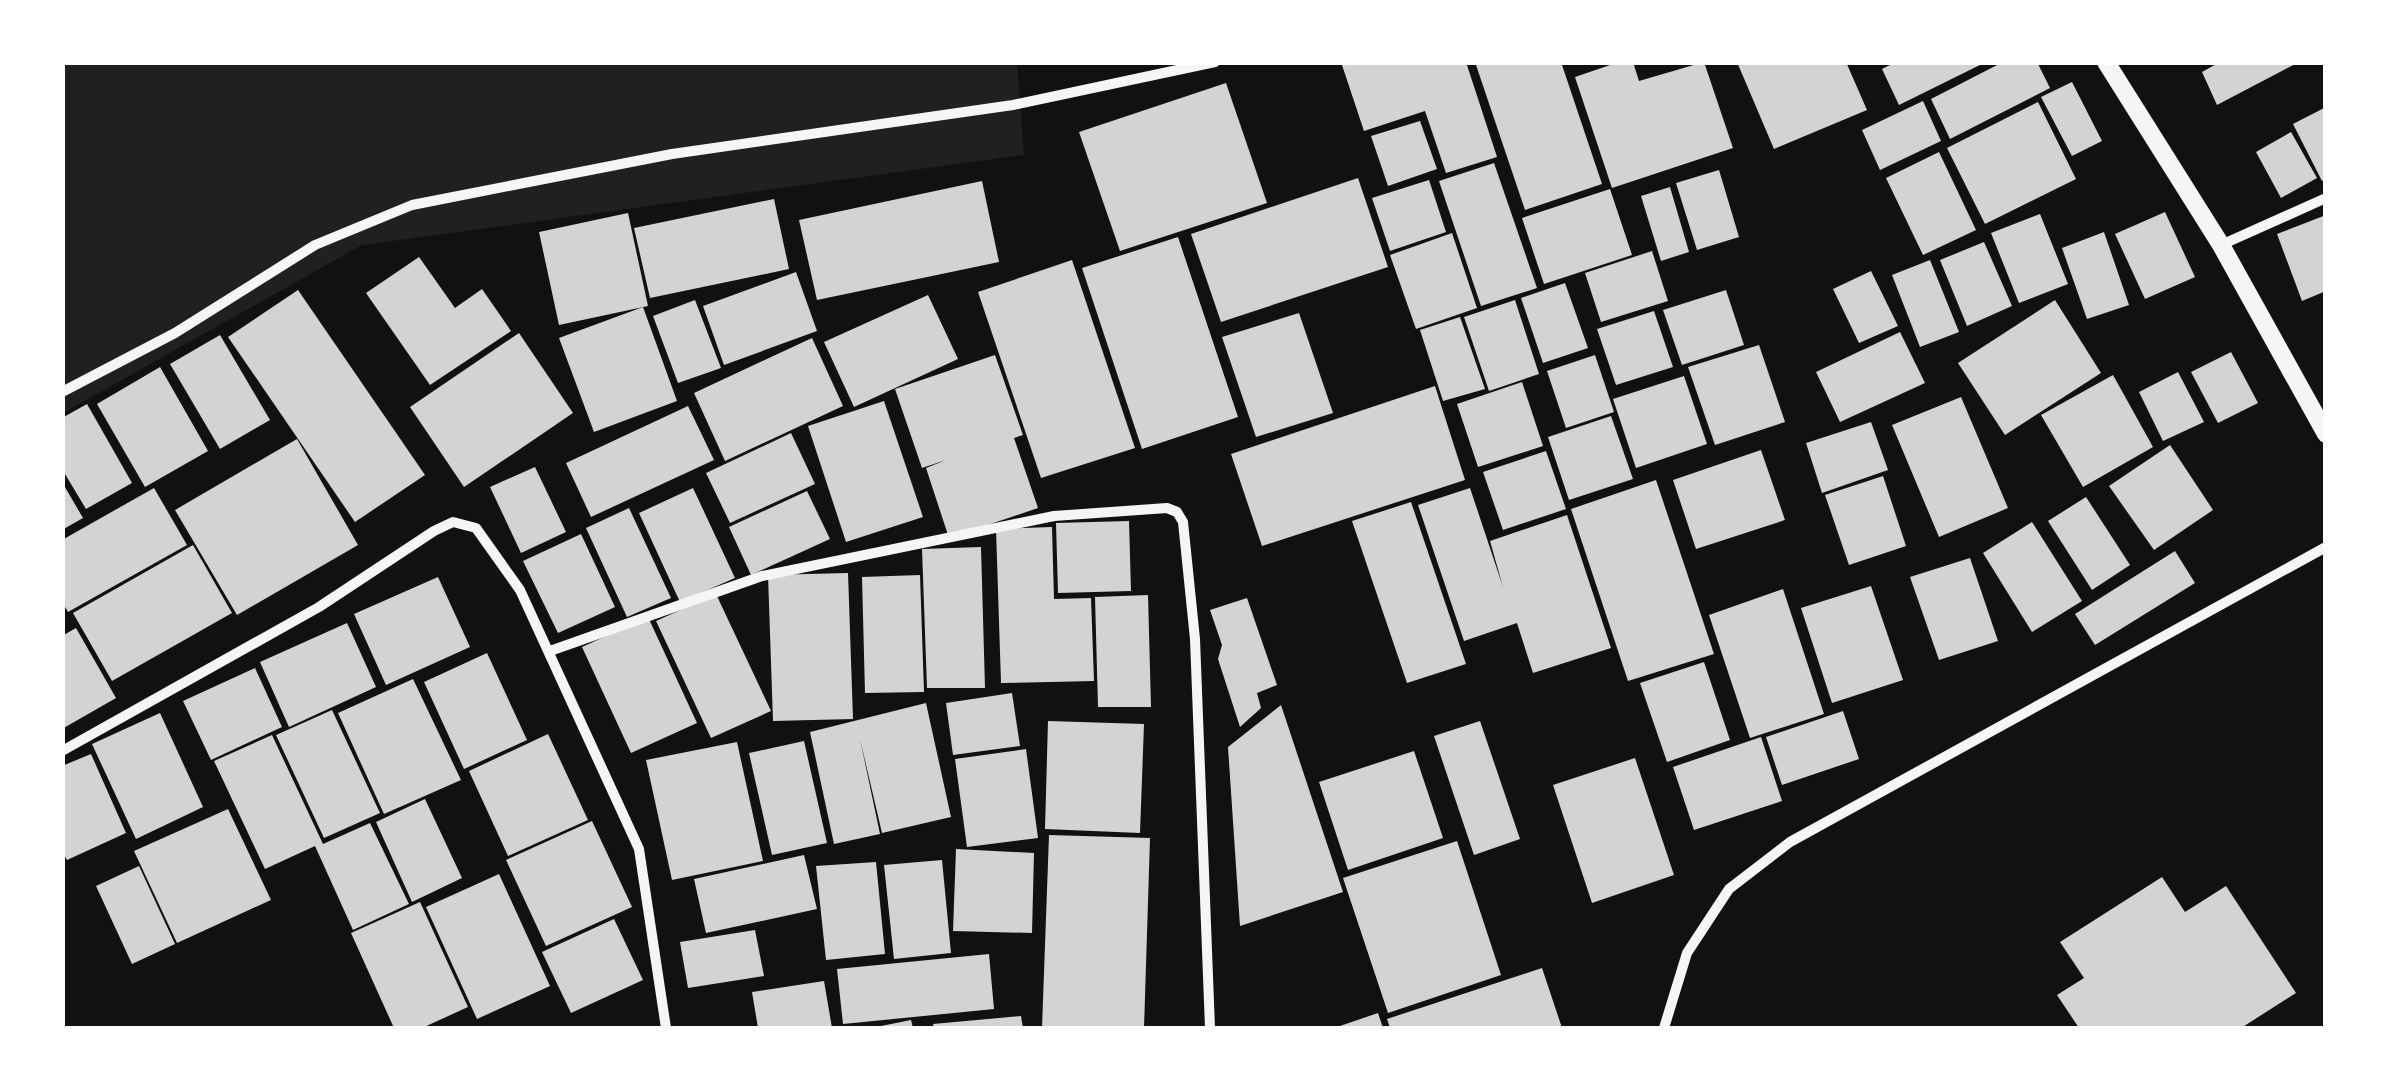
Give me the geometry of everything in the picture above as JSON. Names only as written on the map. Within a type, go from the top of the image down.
[{"type":"street","points":[[62,392],[175,333],[315,245],[412,205],[672,154],[1013,105],[1214,62]]},
{"type":"street","points":[[2106,62],[2221,245],[2326,434]]},
{"type":"street","points":[[2221,245],[2326,198]]},
{"type":"street","points":[[550,650],[762,576],[1054,516],[1167,508],[1177,512],[1183,522],[1194,640],[1210,1028]]},
{"type":"street","points":[[62,751],[319,607],[454,522],[476,528],[520,590],[639,848],[666,1028]]},
{"type":"street","points":[[1664,1028],[1687,953],[1729,889],[1790,842],[2326,547]]},
{"type":"shaded area","points":[[63,63],[1017,63],[1024,155],[362,245],[63,413]]},
{"type":"building","points":[[1341,62],[1466,62],[1497,157],[1446,173],[1425,111],[1364,131]]},
{"type":"building","points":[[1475,62],[1561,62],[1602,184],[1525,210]]},
{"type":"building","points":[[1619,62],[1633,62],[1639,81],[1704,62],[1733,148],[1612,188],[1575,77]]},
{"type":"building","points":[[1737,62],[1846,62],[1867,110],[1774,149]]},
{"type":"building","points":[[1896,62],[1986,62],[1899,105],[1882,69]]},
{"type":"building","points":[[2003,62],[2037,62],[2050,88],[1950,139],[1931,99]]},
{"type":"building","points":[[2220,62],[2299,62],[2217,105],[2202,72]]},
{"type":"building","points":[[2072,82],[2102,141],[2072,156],[2041,97]]},
{"type":"building","points":[[1226,83],[1267,203],[1120,251],[1079,132]]},
{"type":"building","points":[[1923,101],[1941,141],[1880,170],[1862,130]]},
{"type":"building","points":[[2038,102],[2076,179],[1985,224],[1947,148]]},
{"type":"building","points":[[2326,107],[2326,179],[2322,181],[2293,124]]},
{"type":"building","points":[[1420,121],[1437,169],[1388,186],[1371,136]]},
{"type":"building","points":[[2291,132],[2317,178],[2281,198],[2256,152]]},
{"type":"building","points":[[1939,152],[1976,230],[1923,255],[1886,178]]},
{"type":"building","points":[[1494,163],[1537,288],[1481,306],[1439,181]]},
{"type":"building","points":[[1719,170],[1739,237],[1697,250],[1676,183]]},
{"type":"building","points":[[1358,178],[1388,267],[1221,322],[1191,234]]},
{"type":"building","points":[[1429,180],[1446,232],[1390,251],[1372,198]]},
{"type":"building","points":[[982,181],[999,262],[817,300],[799,220]]},
{"type":"building","points":[[1670,187],[1689,252],[1661,261],[1641,196]]},
{"type":"building","points":[[1610,189],[1632,255],[1544,284],[1522,218]]},
{"type":"building","points":[[774,199],[789,269],[650,298],[634,228]]},
{"type":"building","points":[[2165,212],[2195,277],[2145,299],[2115,234]]},
{"type":"building","points":[[628,213],[648,306],[559,325],[539,232]]},
{"type":"building","points":[[2040,214],[2068,284],[2019,303],[1991,233]]},
{"type":"building","points":[[2326,215],[2326,291],[2302,301],[2277,234]]},
{"type":"building","points":[[2104,232],[2129,305],[2087,319],[2062,248]]},
{"type":"building","points":[[1452,233],[1477,308],[1416,329],[1390,255]]},
{"type":"building","points":[[1178,237],[1238,417],[1142,449],[1082,268]]},
{"type":"building","points":[[1984,242],[2012,306],[1967,326],[1940,260]]},
{"type":"building","points":[[1652,251],[1668,301],[1601,322],[1585,273]]},
{"type":"building","points":[[419,257],[455,308],[482,289],[511,331],[430,385],[366,293]]},
{"type":"building","points":[[1072,260],[1135,448],[1041,478],[978,292]]},
{"type":"building","points":[[1930,260],[1959,332],[1920,347],[1892,275]]},
{"type":"building","points":[[1871,271],[1898,326],[1859,343],[1833,289]]},
{"type":"building","points":[[796,272],[817,331],[724,365],[703,306]]},
{"type":"building","points":[[1565,283],[1588,348],[1543,363],[1521,298]]},
{"type":"building","points":[[298,290],[425,475],[355,522],[228,337]]},
{"type":"building","points":[[1726,290],[1744,345],[1682,365],[1663,310]]},
{"type":"building","points":[[928,295],[958,359],[854,407],[824,342]]},
{"type":"building","points":[[695,300],[721,368],[678,383],[653,316]]},
{"type":"building","points":[[1515,300],[1539,374],[1489,391],[1464,317]]},
{"type":"building","points":[[2055,300],[2101,373],[2005,435],[1958,363]]},
{"type":"building","points":[[643,307],[677,401],[594,432],[559,338]]},
{"type":"building","points":[[1654,311],[1673,367],[1616,385],[1597,329]]},
{"type":"building","points":[[1299,313],[1333,413],[1256,437],[1222,337]]},
{"type":"building","points":[[1460,317],[1485,389],[1443,401],[1420,330]]},
{"type":"building","points":[[1900,332],[1925,383],[1840,422],[1816,372]]},
{"type":"building","points":[[519,333],[573,413],[464,487],[410,407]]},
{"type":"building","points":[[220,335],[270,420],[220,449],[170,364]]},
{"type":"building","points":[[812,338],[843,406],[725,461],[694,393]]},
{"type":"building","points":[[1759,345],[1785,422],[1715,445],[1688,367]]},
{"type":"building","points":[[2231,352],[2258,403],[2218,423],[2191,372]]},
{"type":"building","points":[[995,355],[1023,435],[1014,438],[1038,508],[949,538],[926,468],[946,460],[922,468],[895,389]]},
{"type":"building","points":[[1595,355],[1614,412],[1566,428],[1547,371]]},
{"type":"building","points":[[160,367],[208,451],[145,487],[97,404]]},
{"type":"building","points":[[2178,372],[2204,422],[2163,441],[2139,392]]},
{"type":"building","points":[[2113,375],[2153,447],[2083,487],[2041,415]]},
{"type":"building","points":[[1684,376],[1707,444],[1636,468],[1613,399]]},
{"type":"building","points":[[1522,382],[1543,446],[1478,467],[1457,404]]},
{"type":"building","points":[[1435,386],[1465,480],[1262,546],[1231,454]]},
{"type":"building","points":[[1961,397],[2008,508],[1939,537],[1892,425]]},
{"type":"building","points":[[884,401],[923,517],[846,542],[808,426]]},
{"type":"building","points":[[87,404],[132,483],[86,509],[62,469],[62,418]]},
{"type":"building","points":[[688,406],[714,460],[591,517],[566,463]]},
{"type":"building","points":[[1611,416],[1633,479],[1569,500],[1548,437]]},
{"type":"building","points":[[1871,422],[1888,470],[1822,493],[1806,443]]},
{"type":"building","points":[[791,433],[815,484],[730,523],[706,473]]},
{"type":"building","points":[[297,439],[358,545],[237,615],[175,510]]},
{"type":"building","points":[[2170,445],[2213,510],[2154,550],[2109,486]]},
{"type":"building","points":[[1761,450],[1785,520],[1696,549],[1673,480]]},
{"type":"building","points":[[1546,451],[1566,509],[1503,530],[1483,472]]},
{"type":"building","points":[[535,467],[566,532],[521,553],[490,487]]},
{"type":"building","points":[[1883,476],[1906,546],[1849,565],[1825,495]]},
{"type":"building","points":[[1656,480],[1714,654],[1628,681],[1571,509]]},
{"type":"building","points":[[62,482],[83,518],[62,530]]},
{"type":"building","points":[[154,488],[187,545],[68,612],[62,602],[62,540]]},
{"type":"building","points":[[693,488],[735,578],[680,602],[639,513]]},
{"type":"building","points":[[1470,488],[1503,587],[1490,541],[1567,515],[1611,648],[1533,673],[1517,623],[1464,641],[1418,505]]},
{"type":"building","points":[[807,491],[830,539],[751,575],[729,527]]},
{"type":"building","points":[[2086,497],[2130,565],[2092,590],[2048,521]]},
{"type":"building","points":[[1411,502],[1466,664],[1407,683],[1352,521]]},
{"type":"building","points":[[629,508],[671,598],[627,617],[586,528]]},
{"type":"building","points":[[1129,521],[1131,591],[1058,593],[1056,523]]},
{"type":"building","points":[[2032,522],[2082,601],[2032,632],[1983,553]]},
{"type":"building","points":[[1052,527],[1054,599],[1091,598],[1094,681],[1001,683],[996,529]]},
{"type":"building","points":[[581,534],[615,607],[558,633],[523,561]]},
{"type":"building","points":[[193,545],[232,613],[112,681],[73,613]]},
{"type":"building","points":[[981,547],[985,688],[927,688],[922,549]]},
{"type":"building","points":[[2175,551],[2195,583],[2095,645],[2075,614]]},
{"type":"building","points":[[1970,558],[1998,641],[1939,660],[1910,577]]},
{"type":"building","points":[[848,573],[853,719],[773,721],[768,575]]},
{"type":"building","points":[[920,575],[924,692],[865,693],[862,577]]},
{"type":"building","points":[[438,577],[470,647],[386,685],[354,614]]},
{"type":"building","points":[[1871,586],[1903,680],[1832,703],[1801,608]]},
{"type":"building","points":[[1783,589],[1824,714],[1750,738],[1709,615]]},
{"type":"building","points":[[716,594],[771,711],[711,738],[656,621]]},
{"type":"building","points":[[1148,595],[1151,707],[1098,707],[1095,597]]},
{"type":"building","points":[[1247,598],[1277,685],[1257,693],[1261,708],[1240,727],[1218,659],[1222,645],[1210,610]]},
{"type":"building","points":[[648,617],[697,723],[631,753],[582,647]]},
{"type":"building","points":[[347,623],[376,687],[289,727],[260,662]]},
{"type":"building","points":[[76,628],[116,698],[62,729],[62,636]]},
{"type":"building","points":[[487,653],[527,740],[464,769],[424,682]]},
{"type":"building","points":[[1704,662],[1730,740],[1667,762],[1640,683]]},
{"type":"building","points":[[255,668],[282,727],[211,760],[183,701]]},
{"type":"building","points":[[413,679],[461,780],[384,814],[338,713]]},
{"type":"building","points":[[1012,693],[1020,746],[953,755],[946,703]]},
{"type":"building","points":[[926,703],[951,817],[882,833],[860,739],[880,834],[834,844],[810,732]]},
{"type":"building","points":[[1281,705],[1343,892],[1240,926],[1228,747]]},
{"type":"building","points":[[332,710],[380,813],[324,838],[276,735]]},
{"type":"building","points":[[1843,711],[1859,759],[1782,785],[1766,737]]},
{"type":"building","points":[[160,713],[203,807],[136,839],[92,744]]},
{"type":"building","points":[[1048,721],[1144,724],[1140,833],[1045,829]]},
{"type":"building","points":[[1480,721],[1520,839],[1474,855],[1434,736]]},
{"type":"building","points":[[548,734],[588,820],[508,856],[469,771]]},
{"type":"building","points":[[272,735],[323,844],[370,823],[409,904],[353,930],[315,846],[265,869],[214,761]]},
{"type":"building","points":[[1761,737],[1782,801],[1694,830],[1673,767]]},
{"type":"building","points":[[804,741],[827,843],[772,855],[749,753]]},
{"type":"building","points":[[737,742],[763,861],[672,880],[646,760]]},
{"type":"building","points":[[1026,749],[1038,838],[967,847],[955,759]]},
{"type":"building","points":[[1414,751],[1443,838],[1348,870],[1319,782]]},
{"type":"building","points":[[91,754],[126,833],[67,860],[62,851],[62,766]]},
{"type":"building","points":[[1635,758],[1674,875],[1592,903],[1553,785]]},
{"type":"building","points":[[425,799],[462,878],[412,902],[376,822]]},
{"type":"building","points":[[228,809],[271,900],[177,943],[134,851]]},
{"type":"building","points":[[592,821],[632,907],[546,946],[506,860]]},
{"type":"building","points":[[1049,835],[1150,838],[1144,1028],[1042,1028]]},
{"type":"building","points":[[1457,841],[1501,975],[1388,1013],[1343,878]]},
{"type":"building","points":[[956,849],[1034,853],[1032,933],[953,931]]},
{"type":"building","points":[[804,855],[817,909],[706,933],[694,879]]},
{"type":"building","points":[[942,860],[951,953],[894,959],[884,865]]},
{"type":"building","points":[[876,862],[885,954],[826,960],[816,866]]},
{"type":"building","points":[[139,866],[175,944],[132,964],[96,886]]},
{"type":"building","points":[[499,874],[550,986],[477,1019],[426,907]]},
{"type":"building","points":[[2162,877],[2185,912],[2226,886],[2296,993],[2241,1028],[2079,1028],[2057,995],[2084,978],[2060,942]]},
{"type":"building","points":[[420,902],[468,1007],[422,1028],[394,1028],[351,933]]},
{"type":"building","points":[[614,919],[643,980],[571,1013],[542,952]]},
{"type":"building","points":[[755,930],[764,976],[688,988],[680,942]]},
{"type":"building","points":[[989,954],[994,1009],[843,1024],[837,969]]},
{"type":"building","points":[[1542,968],[1562,1028],[1390,1028],[1387,1019]]},
{"type":"building","points":[[824,981],[832,1028],[758,1028],[752,992]]},
{"type":"building","points":[[1378,1013],[1383,1028],[1334,1028]]},
{"type":"building","points":[[1021,1016],[1023,1028],[934,1028],[933,1024]]},
{"type":"building","points":[[911,1020],[913,1028],[876,1027]]}]
